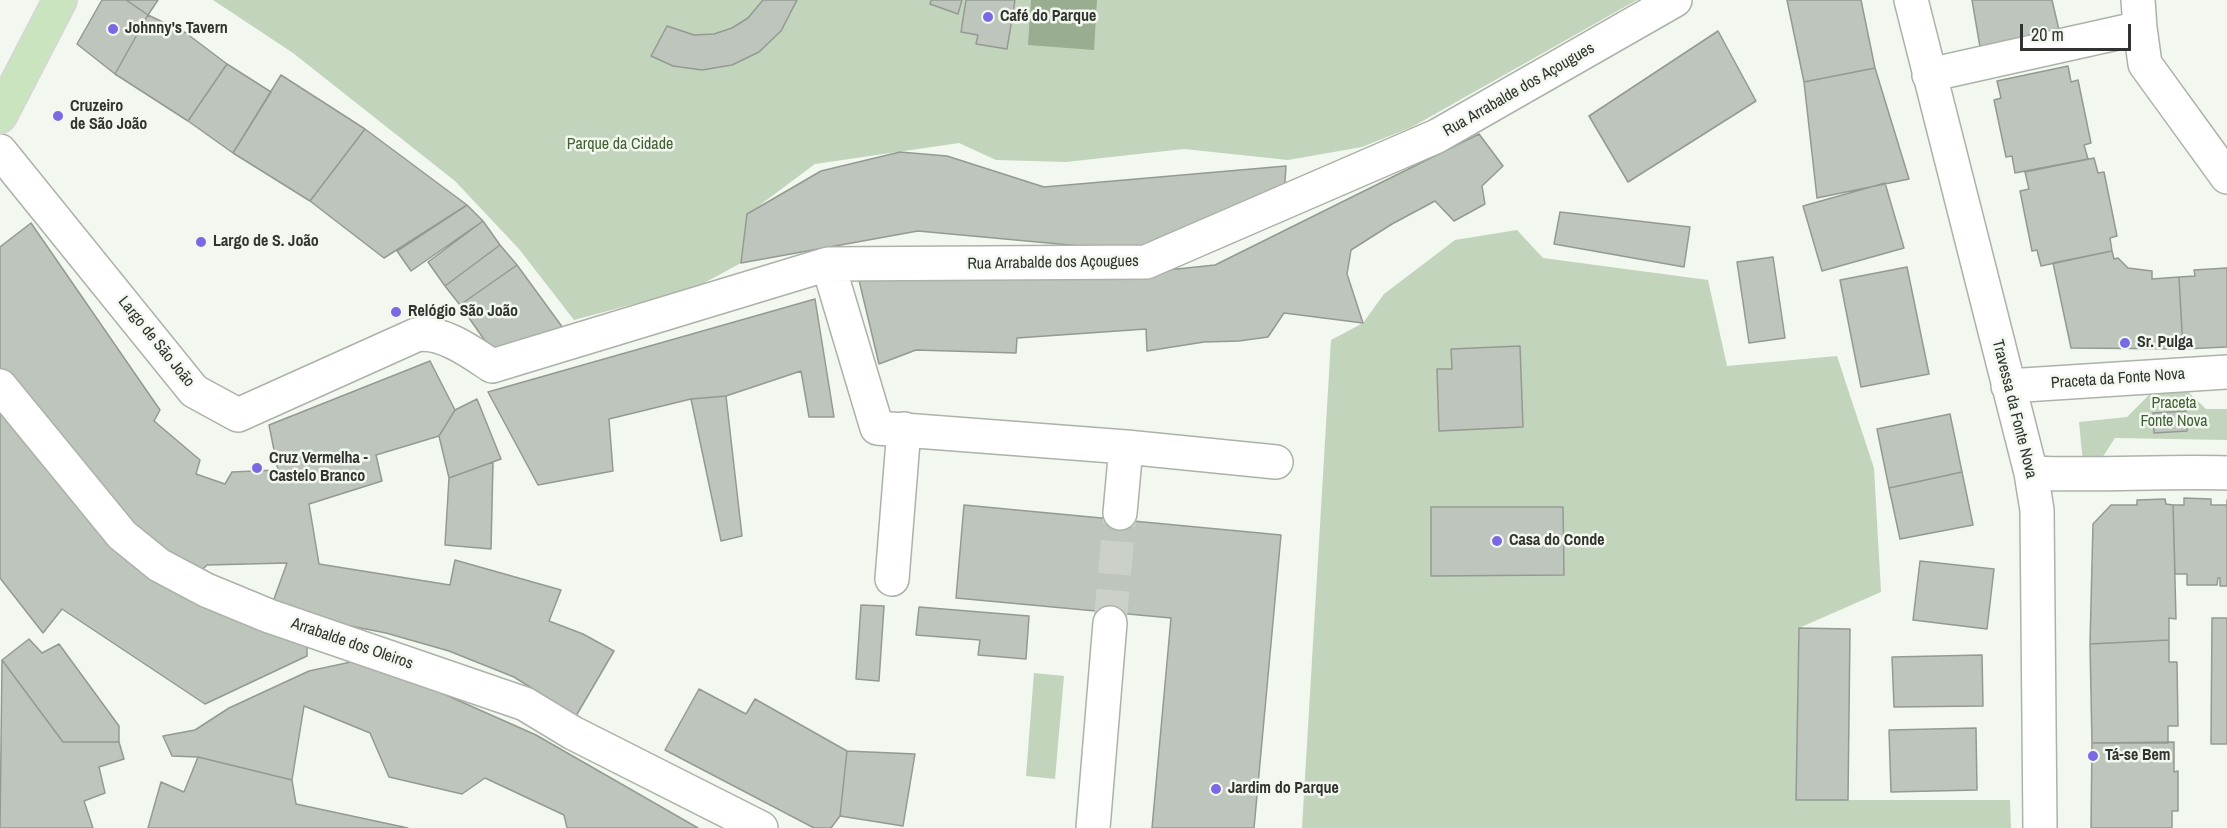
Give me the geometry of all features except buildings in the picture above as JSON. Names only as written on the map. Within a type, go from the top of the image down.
[{"type":"main road","points":[[0,116],[60,0]]},
{"type":"street","name":"Rua Arrabalde dos Açougues","points":[[492,366],[828,264],[1146,262],[1437,136],[1675,0]]},
{"type":"street","name":"Travessa da Fonte Nova","points":[[1911,0],[2031,472],[2037,510],[2040,828]]},
{"type":"street","points":[[1929,75],[2139,14],[2145,64],[2227,177]]},
{"type":"street","name":"Largo de São João","points":[[0,151],[194,391],[238,415],[416,334],[427,332],[469,350],[492,366]]},
{"type":"street","points":[[828,264],[877,428],[1126,447],[1276,462]]},
{"type":"street","name":"Praceta da Fonte Nova","points":[[2008,386],[2227,372]]},
{"type":"street","name":"Arrabalde dos Oleiros","points":[[0,386],[122,535],[159,565],[206,590],[269,616],[525,704],[573,733],[761,828]]},
{"type":"street","points":[[892,579],[904,429]]},
{"type":"street","points":[[1120,513],[1126,447]]},
{"type":"street","points":[[2031,472],[2080,475],[2227,472]]},
{"type":"street","points":[[1093,828],[1110,623]]},
{"type":"green space","name":"Parque da Cidade","points":[[213,0],[1637,0],[1412,127],[1362,147],[1288,160],[1184,149],[1066,162],[996,160],[959,143],[815,164],[748,214],[741,263],[704,283],[683,291],[574,320],[519,249],[455,181],[293,53]]},
{"type":"green space","points":[[1517,230],[1543,258],[1708,280],[1727,366],[1837,356],[1874,468],[1881,592],[1799,628],[1796,800],[2010,800],[2011,828],[1302,828],[1331,340],[1363,323],[1384,294],[1455,240]]},
{"type":"green space","name":"Praceta Fonte Nova","points":[[2184,388],[2206,409],[2227,409],[2227,440],[2115,438],[2100,461],[2083,463],[2079,422],[2127,417],[2155,389]]},
{"type":"green space","points":[[1034,673],[1064,676],[1055,779],[1026,776]]},
{"type":"shaded area","points":[[1031,0],[1097,0],[1094,50],[1028,45]]},
{"type":"tunnel","points":[[1110,623],[1120,513]]},
{"type":"place","name":"Café do Parque","points":[[988,17]]},
{"type":"place","name":"Johnny's Tavern","points":[[113,29]]},
{"type":"place","name":"Cruzeiro de São João","points":[[58,116]]},
{"type":"place","name":"Largo de S. João","points":[[201,242]]},
{"type":"place","name":"Relógio São João","points":[[396,312]]},
{"type":"place","name":"Sr. Pulga","points":[[2125,343]]},
{"type":"place","name":"Cruz Vermelha - Castelo Branco","points":[[257,468]]},
{"type":"place","name":"Casa do Conde","points":[[1497,541]]},
{"type":"place","name":"Tá-se Bem","points":[[2093,756]]},
{"type":"place","name":"Jardim do Parque","points":[[1216,789]]}]
